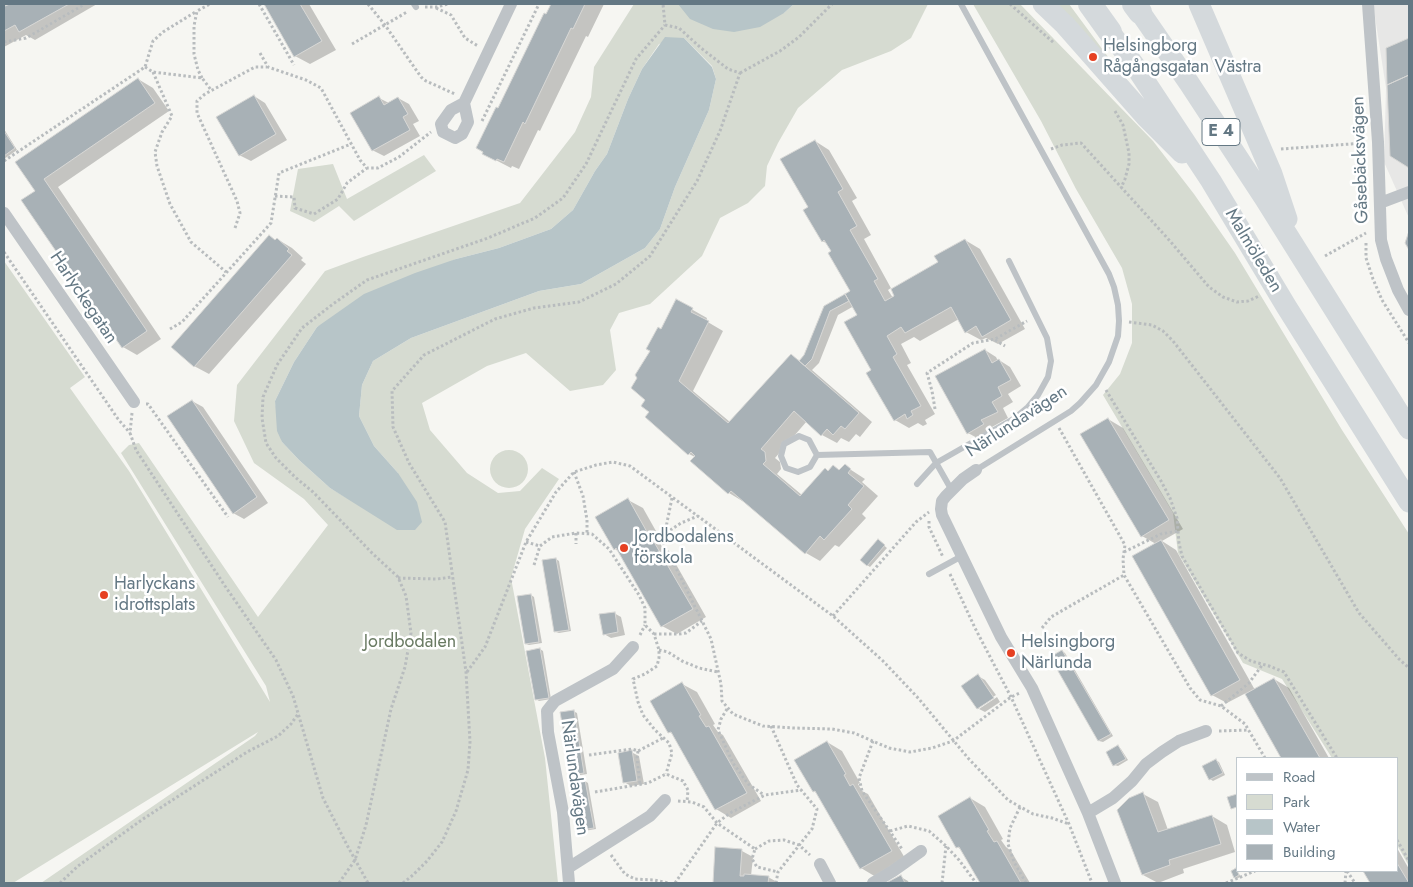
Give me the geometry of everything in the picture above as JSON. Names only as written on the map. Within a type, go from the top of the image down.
[{"type":"highway","points":[[1042,4],[1065,25],[1146,118],[1211,181]]},
{"type":"highway","name":"Malmöleden","points":[[1090,4],[1137,69],[1211,181],[1286,306],[1409,502]]},
{"type":"highway","points":[[1199,4],[1272,174],[1299,253]]},
{"type":"highway","name":"Malmöleden","points":[[1137,8],[1189,83],[1299,253],[1409,429]]},
{"type":"street","points":[[466,101],[451,110],[441,124],[443,132],[455,138],[462,134],[468,122],[466,101],[511,4]]},
{"type":"street","name":"Gåsebäcksvägen","points":[[1368,4],[1378,142],[1381,240],[1398,290],[1409,310]]},
{"type":"street","points":[[1380,203],[1409,192]]},
{"type":"street","name":"Harlyckegatan","points":[[4,213],[134,402]]},
{"type":"street","name":"Närlundavägen","points":[[976,470],[951,489],[942,501],[942,516],[1001,637],[1032,688],[1088,813],[1115,883]]},
{"type":"street","name":"Närlundavägen","points":[[569,883],[562,812],[548,732],[547,711],[555,701],[612,669],[633,647]]},
{"type":"street","points":[[1088,813],[1113,798],[1132,781],[1146,764],[1162,752],[1179,741],[1206,731]]},
{"type":"street","name":"Närlundavägen","points":[[568,868],[650,816],[665,800]]},
{"type":"street","points":[[873,883],[921,851]]},
{"type":"street","points":[[820,864],[830,883]]},
{"type":"lane","name":"Närlundavägen","points":[[961,4],[1047,151],[1109,274],[1114,286],[1119,321],[1118,336],[1109,362],[1099,379],[1080,403],[1071,411],[976,470]]},
{"type":"lane","points":[[917,484],[936,463],[1015,418],[1038,395],[1048,377],[1051,361],[1047,338],[1009,260]]},
{"type":"lane","points":[[799,436],[809,440],[818,455],[810,466],[798,472],[786,468],[781,456],[784,444],[799,436]]},
{"type":"lane","points":[[818,455],[930,452],[951,489]]},
{"type":"lane","points":[[929,574],[962,556]]},
{"type":"path","points":[[4,42],[26,38],[85,4]]},
{"type":"path","points":[[4,161],[145,68],[154,41],[163,32],[210,4]]},
{"type":"path","points":[[258,4],[294,65]]},
{"type":"path","points":[[368,4],[421,77],[466,101]]},
{"type":"path","points":[[352,44],[415,5],[436,7],[448,4]]},
{"type":"path","points":[[479,128],[539,4]]},
{"type":"path","points":[[339,883],[355,860],[366,825],[391,709],[405,667],[410,633],[406,596],[398,578],[319,498],[276,458],[266,443],[262,418],[263,396],[277,365],[302,328],[367,280],[488,238],[535,218],[563,198],[586,164],[636,59],[665,25],[663,4]]},
{"type":"path","points":[[403,883],[423,866],[442,842],[456,810],[468,770],[470,742],[466,672],[445,522],[409,463],[393,427],[392,391],[424,355],[495,319],[534,308],[579,302],[616,284],[650,256],[696,181],[720,131],[740,73],[780,51],[798,37],[832,4]]},
{"type":"path","points":[[1010,4],[1054,43]]},
{"type":"path","points":[[436,7],[451,15],[465,38],[489,51]]},
{"type":"path","points":[[197,11],[193,46],[202,78],[211,90]]},
{"type":"path","points":[[665,25],[679,28],[728,69],[740,73]]},
{"type":"path","points":[[260,53],[268,67]]},
{"type":"path","points":[[236,228],[240,213],[238,201],[197,113],[197,101],[211,90],[255,67],[268,67],[306,80],[321,88],[360,160],[367,168]]},
{"type":"path","points":[[145,68],[153,72],[202,78]]},
{"type":"path","points":[[153,72],[172,116],[162,132],[155,152],[157,166],[170,204],[191,242],[226,272]]},
{"type":"path","points":[[1110,106],[1123,125],[1129,153],[1129,164],[1121,188]]},
{"type":"path","points":[[275,196],[294,198],[294,208],[314,214],[338,199],[347,183],[367,168],[378,168],[399,156],[441,124]]},
{"type":"path","points":[[1278,141],[1281,150],[1378,142]]},
{"type":"path","points":[[1046,143],[1047,151],[1054,157]]},
{"type":"path","points":[[1047,151],[1062,145],[1081,143],[1209,287],[1223,298],[1237,302],[1248,301],[1260,295]]},
{"type":"path","points":[[170,330],[182,322],[271,223],[279,172],[352,144]]},
{"type":"path","points":[[1325,256],[1366,233]]},
{"type":"path","points":[[4,252],[130,433],[136,450],[276,660],[293,696],[323,798],[368,883]]},
{"type":"path","points":[[1129,331],[1130,315]]},
{"type":"path","points":[[934,409],[927,372],[973,343],[995,339],[1036,316]]},
{"type":"path","points":[[1119,321],[1152,325],[1163,331],[1174,342],[1280,478],[1359,613],[1409,668]]},
{"type":"path","points":[[995,339],[1006,346]]},
{"type":"path","points":[[1099,379],[1162,481],[1177,518],[1182,556],[1238,653],[1251,661],[1284,672],[1336,757]]},
{"type":"path","points":[[1101,394],[1109,385]]},
{"type":"path","points":[[130,433],[134,402],[148,404],[228,516]]},
{"type":"path","points":[[1055,421],[1125,545],[1123,559],[1124,576],[1190,688],[1200,700],[1221,706],[1245,724],[1263,757]]},
{"type":"path","points":[[1051,433],[1066,424]]},
{"type":"path","points":[[466,672],[485,647],[526,542],[556,492],[574,472],[613,462],[630,466],[833,616],[883,661],[985,777],[1008,800],[1033,814],[1069,824]]},
{"type":"path","points":[[574,472],[583,496],[587,534]]},
{"type":"path","points":[[672,498],[664,542],[711,639],[721,684],[722,701],[733,714],[763,726],[832,729],[854,733],[890,748],[910,752],[932,748],[953,741],[1011,697],[1032,688]]},
{"type":"path","points":[[833,616],[916,522],[931,511],[928,517],[929,527],[975,628],[1011,697],[1069,824],[1092,883]]},
{"type":"path","points":[[665,533],[681,523],[698,516]]},
{"type":"path","points":[[1124,552],[1161,534],[1178,531]]},
{"type":"path","points":[[576,533],[576,544]]},
{"type":"path","points":[[534,565],[540,546],[552,538],[576,533],[592,534],[609,549],[639,595],[645,608],[646,625],[654,634],[659,650],[657,666],[633,679],[643,715],[669,743],[672,753],[666,774],[648,784],[595,792]]},
{"type":"path","points":[[526,542],[540,546]]},
{"type":"path","points":[[1042,628],[1051,617],[1124,576]]},
{"type":"path","points":[[398,578],[437,579],[452,577]]},
{"type":"path","points":[[654,634],[686,633],[702,621]]},
{"type":"path","points":[[659,650],[668,652],[690,664],[718,672]]},
{"type":"path","points":[[1221,706],[1249,683],[1264,664]]},
{"type":"path","points":[[727,709],[721,719],[718,730],[733,762],[748,784],[765,795]]},
{"type":"path","points":[[60,883],[78,866],[144,819],[247,752],[278,736],[291,724],[298,713]]},
{"type":"path","points":[[771,726],[797,785],[817,809],[812,829],[778,872],[776,883]]},
{"type":"path","points":[[1206,731],[1248,730]]},
{"type":"path","points":[[590,755],[632,749],[638,751],[663,738]]},
{"type":"path","points":[[873,741],[860,778],[862,791],[909,860]]},
{"type":"path","points":[[638,751],[640,785]]},
{"type":"path","points":[[666,774],[682,781],[688,790],[687,802]]},
{"type":"path","points":[[675,883],[717,823],[730,813],[765,795],[801,790]]},
{"type":"path","points":[[665,800],[692,802],[704,807],[717,823],[754,849]]},
{"type":"path","points":[[1020,807],[1010,828],[1008,844],[1014,862],[1026,883]]},
{"type":"path","points":[[890,831],[908,826],[929,831],[959,860],[976,883]]},
{"type":"path","points":[[754,849],[770,841],[784,840],[799,845],[820,864]]},
{"type":"path","points":[[1398,842],[1409,861]]},
{"type":"path","points":[[604,845],[625,874],[635,878],[669,883]]},
{"type":"path","points":[[942,883],[946,846]]},
{"type":"path","points":[[754,849],[752,859],[757,867],[778,872]]},
{"type":"path","points":[[1226,883],[1253,872]]},
{"type":"path","points":[[1348,872],[1354,883]]},
{"type":"shaded area","points":[[1373,4],[1409,4],[1409,218],[1384,162],[1386,88]]},
{"type":"green space","name":"Jordbodalen","points":[[634,4],[678,4],[784,13],[794,4],[928,4],[911,38],[891,51],[842,70],[798,108],[767,166],[765,186],[748,203],[720,218],[702,256],[650,304],[619,313],[610,330],[616,370],[603,385],[570,391],[526,353],[487,366],[422,403],[430,430],[467,473],[498,493],[520,491],[542,468],[559,479],[525,529],[511,578],[545,758],[558,883],[41,883],[255,736],[258,732],[13,883],[4,883],[4,261],[85,377],[70,388],[129,471],[270,702],[266,686],[121,453],[129,445],[139,443],[258,617],[328,525],[304,499],[254,463],[234,421],[237,385],[325,271],[520,203],[575,132],[591,97],[594,67]],"holes":[[[684,38],[712,66],[716,79],[709,110],[675,187],[660,229],[645,248],[581,284],[539,291],[411,338],[373,361],[362,385],[359,416],[374,446],[398,473],[347,498],[330,488],[282,442],[275,401],[294,362],[317,327],[456,259],[499,248],[551,229],[573,210],[607,154],[628,99],[642,69],[659,44]]]},
{"type":"green space","points":[[973,4],[1020,4],[1153,141],[1194,194],[1235,253],[1342,430],[1409,534],[1409,866],[1398,847],[1398,757],[1331,757],[1282,679],[1243,663],[1178,553],[1173,513],[1103,395],[1120,374],[1132,343],[1132,304],[1122,268],[1076,189],[1041,121]]},
{"type":"green space","points":[[1055,4],[1069,4],[1117,69]]},
{"type":"green space","points":[[424,155],[436,171],[354,221],[339,206],[314,222],[290,211],[298,169],[333,164],[347,199]]},
{"type":"green space","points":[[509,450],[522,456],[528,469],[522,482],[509,488],[496,482],[490,469],[496,456]]},
{"type":"water","points":[[678,4],[794,4],[784,13],[760,27],[734,32],[713,29],[690,19]]},
{"type":"water","points":[[665,37],[684,38],[712,67],[716,79],[709,110],[675,187],[660,229],[645,248],[581,284],[539,291],[411,338],[373,361],[362,385],[359,416],[374,446],[398,473],[417,502],[422,522],[415,530],[397,530],[330,488],[282,442],[277,431],[275,401],[294,362],[317,327],[364,294],[415,273],[456,259],[499,248],[551,229],[573,210],[607,154],[628,99],[642,69]]},
{"type":"building","points":[[4,4],[5,6],[10,4],[69,4],[19,32],[15,25],[4,31]]},
{"type":"building","points":[[264,4],[300,4],[322,41],[294,57]]},
{"type":"building","points":[[551,4],[585,4],[573,29],[571,28],[525,124],[523,122],[504,162],[497,159],[496,161],[482,154],[483,152],[476,148],[496,107],[498,108],[544,13],[546,14]]},
{"type":"building","points":[[1409,38],[1409,75],[1387,85],[1386,48]]},
{"type":"building","points":[[1409,75],[1409,168],[1390,156],[1387,85]]},
{"type":"building","points":[[138,78],[155,103],[44,179],[147,331],[122,348],[21,200],[35,191],[15,162]]},
{"type":"building","points":[[254,95],[276,134],[239,156],[216,117]]},
{"type":"building","points":[[379,96],[384,105],[398,97],[408,114],[403,117],[410,130],[372,151],[350,113]]},
{"type":"building","points":[[4,131],[15,148],[4,156]]},
{"type":"building","points":[[815,140],[843,189],[838,192],[857,226],[850,230],[878,279],[874,281],[885,301],[894,296],[891,289],[938,262],[934,256],[965,239],[1011,320],[982,337],[976,326],[965,333],[951,307],[905,333],[901,327],[887,336],[897,354],[893,357],[921,406],[911,411],[913,415],[907,419],[905,414],[894,421],[866,373],[871,370],[844,322],[857,315],[845,294],[850,291],[828,253],[831,251],[824,240],[822,242],[803,210],[808,207],[780,159]]},
{"type":"building","points":[[1409,231],[1409,250],[1405,243]]},
{"type":"building","points":[[269,235],[275,240],[277,238],[289,249],[287,251],[292,255],[194,367],[171,347]]},
{"type":"building","points":[[845,294],[849,301],[830,311],[812,359],[805,366],[799,361],[804,355],[824,306]]},
{"type":"building","points":[[676,299],[693,308],[691,312],[709,321],[679,381],[728,423],[791,354],[859,413],[845,429],[841,426],[833,435],[827,429],[821,436],[794,411],[761,449],[765,452],[766,461],[763,464],[800,496],[825,468],[828,471],[833,465],[839,470],[845,464],[851,469],[848,473],[864,486],[848,505],[852,509],[824,540],[820,536],[805,554],[731,491],[728,494],[690,461],[695,456],[691,452],[688,455],[645,417],[649,412],[641,406],[645,400],[631,388],[637,378],[635,375],[650,351],[646,349],[658,327],[661,329]]},
{"type":"building","points":[[985,349],[992,363],[999,359],[1011,380],[998,387],[1002,396],[992,402],[998,412],[981,420],[984,424],[967,434],[935,376]]},
{"type":"building","points":[[192,400],[257,497],[233,514],[167,416]]},
{"type":"building","points":[[1108,418],[1169,520],[1141,537],[1080,434]]},
{"type":"building","points":[[628,498],[647,532],[645,533],[651,544],[654,542],[693,609],[661,627],[616,548],[614,550],[595,517]]},
{"type":"building","points":[[878,539],[885,545],[867,566],[860,560]]},
{"type":"building","points":[[1161,540],[1240,680],[1211,696],[1132,556]]},
{"type":"building","points":[[556,558],[569,630],[554,632],[542,560]]},
{"type":"building","points":[[531,594],[539,642],[525,644],[517,596]]},
{"type":"building","points":[[615,612],[618,632],[603,635],[599,614]]},
{"type":"building","points":[[540,648],[549,698],[535,700],[526,651]]},
{"type":"building","points":[[1062,650],[1111,734],[1098,741],[1050,657]]},
{"type":"building","points":[[978,674],[994,698],[977,709],[961,686]]},
{"type":"building","points":[[1274,678],[1319,757],[1280,757],[1245,694]]},
{"type":"building","points":[[682,682],[701,715],[699,716],[706,727],[709,726],[747,793],[715,810],[671,732],[668,733],[650,701]]},
{"type":"building","points":[[574,710],[584,773],[571,775],[560,712]]},
{"type":"building","points":[[827,741],[846,774],[844,775],[850,786],[853,784],[892,851],[860,869],[815,791],[813,792],[794,760]]},
{"type":"building","points":[[1118,745],[1126,759],[1113,766],[1106,752]]},
{"type":"building","points":[[632,750],[637,781],[623,783],[618,753]]},
{"type":"building","points":[[1216,759],[1223,773],[1209,780],[1202,766]]},
{"type":"building","points":[[585,780],[594,828],[580,830],[571,782]]},
{"type":"building","points":[[1143,792],[1158,832],[1212,815],[1221,844],[1169,860],[1170,865],[1142,875],[1117,810],[1129,798]]},
{"type":"building","points":[[1236,794],[1236,807],[1231,809],[1227,797]]},
{"type":"building","points":[[970,797],[989,830],[987,831],[994,842],[997,841],[1021,883],[980,883],[959,847],[956,848],[938,816]]},
{"type":"building","points":[[715,847],[742,849],[740,876],[744,876],[744,874],[769,876],[768,883],[713,883]]},
{"type":"building","points":[[1398,865],[1409,883],[1370,883],[1364,872],[1398,872]]},
{"type":"building","points":[[1236,868],[1236,872],[1239,875],[1234,878],[1231,871]]},
{"type":"building","points":[[901,875],[905,883],[886,883]]},
{"type":"place","name":"Helsingborg Rågångsgatan Västra","points":[[1093,57]]},
{"type":"place","name":"Jordbodalens förskola","points":[[624,548]]},
{"type":"place","name":"Harlyckans idrottsplats","points":[[104,595]]},
{"type":"place","name":"Helsingborg Närlunda","points":[[1011,653]]}]
